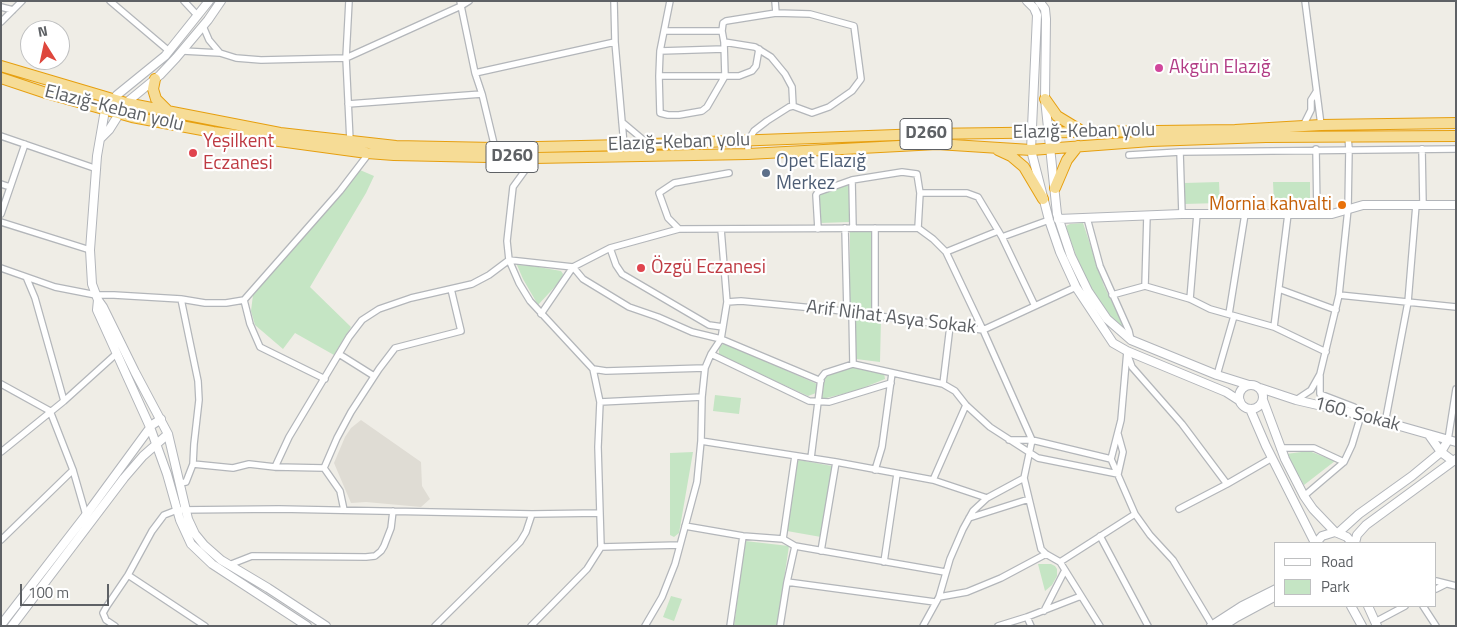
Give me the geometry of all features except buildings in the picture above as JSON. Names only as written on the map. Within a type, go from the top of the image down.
[{"type":"highway","name":"Elazığ-Keban yolu","points":[[1,66],[126,103],[170,112],[280,133],[396,146],[495,148],[1032,132],[1235,130],[1302,126],[1456,123]]},
{"type":"highway","name":"Elazığ-Keban yolu","points":[[1,78],[119,114],[213,132],[366,153],[394,155],[534,158],[748,154],[938,144],[1031,150],[1161,141],[1266,137],[1456,136]]},
{"type":"highway","points":[[155,79],[156,99],[170,112]]},
{"type":"highway","points":[[1045,99],[1054,113],[1062,120],[1084,132]]},
{"type":"highway","points":[[1055,188],[1067,160],[1078,146]]},
{"type":"highway","points":[[990,147],[1011,156],[1024,167],[1043,199]]},
{"type":"main road","points":[[209,1],[158,63],[117,95],[105,110],[96,169],[90,250],[91,278],[97,298],[97,310],[150,427],[190,544],[205,559],[307,626]]},
{"type":"main road","points":[[101,138],[109,130],[126,103],[155,79],[182,51],[221,1]]},
{"type":"main road","points":[[1027,1],[1034,8],[1037,15],[1031,150],[1049,220],[1060,252],[1076,287],[1113,343],[1126,351],[1226,392],[1250,409],[1272,458],[1315,542]]},
{"type":"main road","points":[[1039,1],[1045,9],[1046,18],[1045,99],[1058,219],[1071,256],[1088,291],[1107,319],[1131,340],[1217,374],[1260,388],[1280,448],[1304,496],[1337,532],[1353,542]]},
{"type":"main road","points":[[1058,219],[1182,214],[1332,214],[1363,205],[1456,205]]},
{"type":"main road","points":[[97,298],[168,434],[188,519],[195,534],[204,545],[229,565],[326,626]]},
{"type":"main road","points":[[1240,401],[1240,393],[1245,386],[1249,385]]},
{"type":"main road","name":"160. Sokak","points":[[1260,388],[1296,400],[1361,415],[1452,441]]},
{"type":"main road","name":"160. Sokak","points":[[1263,399],[1285,396]]},
{"type":"main road","points":[[1250,409],[1258,407],[1263,399]]},
{"type":"main road","points":[[1,625],[86,515],[150,427],[161,419]]},
{"type":"main road","points":[[12,626],[124,478],[168,434]]},
{"type":"main road","points":[[1354,542],[1357,534],[1366,525],[1455,460],[1441,452],[1429,434]]},
{"type":"main road","points":[[1317,542],[1322,536],[1337,532],[1412,476],[1452,441]]},
{"type":"main road","points":[[1212,625],[1242,606],[1274,590]]},
{"type":"main road","points":[[1224,625],[1274,597]]},
{"type":"main road","points":[[1352,607],[1362,626]]},
{"type":"main road","points":[[1368,607],[1376,624]]},
{"type":"street","points":[[1,22],[22,1]]},
{"type":"street","points":[[110,1],[169,51]]},
{"type":"street","points":[[184,1],[198,16]]},
{"type":"street","points":[[349,1],[346,58],[350,141]]},
{"type":"street","points":[[182,51],[220,53],[236,58],[261,60],[346,58],[469,1]]},
{"type":"street","points":[[614,1],[615,42],[624,145]]},
{"type":"street","points":[[670,1],[660,51],[659,76],[660,113],[668,115],[702,111],[707,107],[725,76],[722,30],[726,21],[776,13],[810,14],[854,26],[861,79],[858,85],[829,107],[820,111],[812,113],[793,106],[786,109],[754,131],[748,141],[748,154]]},
{"type":"street","points":[[775,1],[776,13]]},
{"type":"street","points":[[1305,1],[1321,126]]},
{"type":"street","points":[[461,4],[474,74],[482,94],[495,148]]},
{"type":"street","points":[[1,7],[13,10]]},
{"type":"street","points":[[203,26],[209,40],[220,53]]},
{"type":"street","points":[[664,31],[722,30]]},
{"type":"street","points":[[474,74],[615,42]]},
{"type":"street","points":[[660,51],[746,45],[759,49],[771,57],[788,79],[793,91],[793,106]]},
{"type":"street","points":[[659,76],[739,76],[752,71],[756,66],[759,49]]},
{"type":"street","points":[[1302,126],[1311,110],[1312,100],[1316,92]]},
{"type":"street","points":[[348,104],[482,94]]},
{"type":"street","points":[[622,122],[649,144]]},
{"type":"street","points":[[1,136],[96,169]]},
{"type":"street","points":[[1296,400],[1311,390],[1320,374],[1339,295],[1348,209],[1348,137]]},
{"type":"street","points":[[1,214],[25,144]]},
{"type":"street","points":[[1316,149],[1317,214]]},
{"type":"street","points":[[1129,155],[1316,149],[1456,149]]},
{"type":"street","points":[[1385,423],[1408,302],[1420,205],[1422,149]]},
{"type":"street","points":[[1180,152],[1182,214]]},
{"type":"street","points":[[1,268],[55,287],[97,298],[114,295],[181,299],[205,303],[226,303],[244,300],[340,191],[366,157],[366,153]]},
{"type":"street","points":[[534,158],[513,188],[506,241],[509,260],[519,283],[540,314],[585,358],[593,369],[600,402],[598,447],[601,547],[586,569],[532,625],[536,626]]},
{"type":"street","points":[[818,229],[816,195],[818,192],[852,180],[902,172],[915,173],[919,176],[918,228]]},
{"type":"street","points":[[679,229],[668,218],[660,192],[674,183],[729,173]]},
{"type":"street","points":[[852,180],[853,228]]},
{"type":"street","points":[[1,184],[10,187]]},
{"type":"street","points":[[920,193],[967,193],[978,196],[1000,234],[1035,306]]},
{"type":"street","points":[[1190,299],[1197,214]]},
{"type":"street","points":[[1217,374],[1231,315],[1245,214]]},
{"type":"street","points":[[1274,327],[1288,214]]},
{"type":"street","points":[[1145,286],[1147,215]]},
{"type":"street","points":[[1087,218],[1100,266],[1129,330],[1131,340]]},
{"type":"street","points":[[946,252],[1049,220]]},
{"type":"street","points":[[1,222],[90,250]]},
{"type":"street","points":[[845,228],[853,364]]},
{"type":"street","points":[[875,228],[875,316]]},
{"type":"street","points":[[540,314],[573,267],[610,248],[679,229],[918,228],[946,252],[1032,440],[1024,478],[1041,549],[1060,562],[1100,626]]},
{"type":"street","points":[[645,626],[662,597],[675,564],[697,482],[704,368],[710,354],[721,339],[727,302],[722,229]]},
{"type":"street","points":[[610,248],[616,265],[622,274],[709,325],[723,327]]},
{"type":"street","points":[[275,467],[288,437],[349,337],[362,320],[379,309],[411,298],[472,284],[509,260],[573,267],[583,279],[628,307],[658,317],[692,332],[721,339],[821,381]]},
{"type":"street","points":[[27,278],[35,298],[64,401]]},
{"type":"street","points":[[1112,295],[1145,286],[1190,299],[1210,309],[1274,327],[1326,352]]},
{"type":"street","name":"Arif Nihat Asya Sokak","points":[[727,302],[741,301],[983,330],[1076,287]]},
{"type":"street","points":[[324,468],[350,412],[395,348],[461,331],[451,289]]},
{"type":"street","points":[[1279,290],[1336,310]]},
{"type":"street","points":[[1339,295],[1456,307]]},
{"type":"street","points":[[180,483],[186,482],[194,464],[194,444],[199,400],[198,381],[181,299]]},
{"type":"street","points":[[244,300],[250,324],[260,347],[325,379]]},
{"type":"street","points":[[943,384],[950,326]]},
{"type":"street","points":[[1126,351],[1132,367],[1182,424],[1227,484]]},
{"type":"street","points":[[1126,351],[1121,420],[1111,459],[1135,514],[1150,535],[1173,560],[1212,625]]},
{"type":"street","points":[[1,452],[64,401],[116,354]]},
{"type":"street","points":[[339,354],[374,376]]},
{"type":"street","points":[[710,354],[809,401],[828,402],[891,383]]},
{"type":"street","points":[[811,458],[821,378],[825,373],[853,364],[943,384],[955,391],[990,427],[1038,458],[1118,474]]},
{"type":"street","points":[[1125,369],[1132,367]]},
{"type":"street","points":[[593,369],[704,368]]},
{"type":"street","points":[[876,470],[882,447],[892,372]]},
{"type":"street","points":[[1304,496],[1344,462],[1352,446],[1361,415],[1354,407],[1320,394],[1320,374]]},
{"type":"street","points":[[1,384],[50,411],[73,470],[86,515]]},
{"type":"street","points":[[1452,441],[1456,389]]},
{"type":"street","points":[[600,402],[702,397]]},
{"type":"street","points":[[933,480],[966,404]]},
{"type":"street","points":[[1118,433],[1123,452],[1118,474]]},
{"type":"street","points":[[1009,440],[1032,440],[1111,459]]},
{"type":"street","points":[[701,441],[836,462],[933,480],[987,498]]},
{"type":"street","points":[[1280,448],[1314,448],[1344,462]]},
{"type":"street","points":[[783,539],[795,456]]},
{"type":"street","points":[[1179,509],[1272,458]]},
{"type":"street","points":[[821,551],[836,462]]},
{"type":"street","points":[[194,464],[233,468],[249,464],[275,467],[324,468]]},
{"type":"street","points":[[324,468],[340,491],[344,510]]},
{"type":"street","points":[[1,540],[73,470]]},
{"type":"street","points":[[884,562],[897,474]]},
{"type":"street","points":[[923,626],[937,599],[945,572],[973,511],[987,498],[1024,478]]},
{"type":"street","points":[[969,518],[1029,499]]},
{"type":"street","points":[[115,626],[106,620],[103,613],[128,576],[152,531],[164,515],[177,510],[600,513]]},
{"type":"street","points":[[229,565],[252,556],[375,556],[379,554],[384,546],[391,528],[393,511]]},
{"type":"street","points":[[435,626],[520,542],[526,532],[532,514]]},
{"type":"street","points":[[1060,562],[1135,514]]},
{"type":"street","points":[[685,526],[743,536],[783,539],[795,546],[945,572]]},
{"type":"street","points":[[730,626],[743,536]]},
{"type":"street","points":[[1100,536],[1148,626]]},
{"type":"street","points":[[601,547],[680,545]]},
{"type":"street","points":[[780,626],[795,546]]},
{"type":"street","points":[[787,582],[937,599],[967,592],[1001,578],[1046,554]]},
{"type":"street","points":[[1044,611],[1065,570]]},
{"type":"street","points":[[128,576],[205,626]]},
{"type":"street","points":[[1437,581],[1456,586]]},
{"type":"street","points":[[1437,588],[1446,584]]},
{"type":"street","points":[[998,626],[1044,611],[1081,596]]},
{"type":"street","points":[[1376,624],[1403,607]]},
{"type":"street","points":[[1424,607],[1436,626]]},
{"type":"street","points":[[1027,617],[1031,626]]},
{"type":"shaded area","points":[[361,420],[421,462],[422,486],[430,499],[421,507],[366,502],[351,503],[334,463],[345,437],[351,428]]},
{"type":"green space","points":[[360,170],[374,176],[366,193],[310,287],[351,327],[334,355],[295,333],[283,349],[255,325],[251,311],[253,295]]},
{"type":"green space","points":[[1219,182],[1220,203],[1184,204],[1184,183]]},
{"type":"green space","points":[[1273,182],[1310,182],[1310,203],[1274,203]]},
{"type":"green space","points":[[849,183],[849,222],[820,223],[818,194]]},
{"type":"green space","points":[[1083,223],[1104,286],[1127,332],[1111,317],[1088,284],[1069,238],[1066,226]]},
{"type":"green space","points":[[850,230],[872,231],[872,311],[850,308]]},
{"type":"green space","points":[[517,265],[561,271],[563,274],[562,279],[538,305]]},
{"type":"green space","points":[[855,316],[881,318],[880,362],[856,359],[854,320]]},
{"type":"green space","points":[[724,343],[817,384],[816,393],[808,396],[719,355],[719,348]]},
{"type":"green space","points":[[855,366],[884,373],[885,379],[855,391],[822,399],[825,376]]},
{"type":"green space","points":[[715,395],[741,398],[739,414],[713,411]]},
{"type":"green space","points":[[1309,451],[1335,461],[1304,485],[1286,454]]},
{"type":"green space","points":[[693,452],[679,533],[674,537],[670,535],[670,453]]},
{"type":"green space","points":[[799,460],[832,466],[821,537],[787,531],[796,463]]},
{"type":"green space","points":[[745,541],[789,546],[777,626],[734,626]]},
{"type":"green space","points":[[1038,564],[1051,564],[1057,569],[1057,576],[1052,585],[1045,591]]},
{"type":"green space","points":[[671,596],[682,599],[674,621],[663,617]]},
{"type":"place","name":"Akgün Elazığ","points":[[1159,68]]},
{"type":"place","name":"Yeşilkent Eczanesi","points":[[193,153]]},
{"type":"place","name":"Opet Elazığ Merkez","points":[[766,173]]},
{"type":"place","name":"Mornia kahvalti","points":[[1342,205]]},
{"type":"place","name":"Özgü Eczanesi","points":[[641,268]]}]
